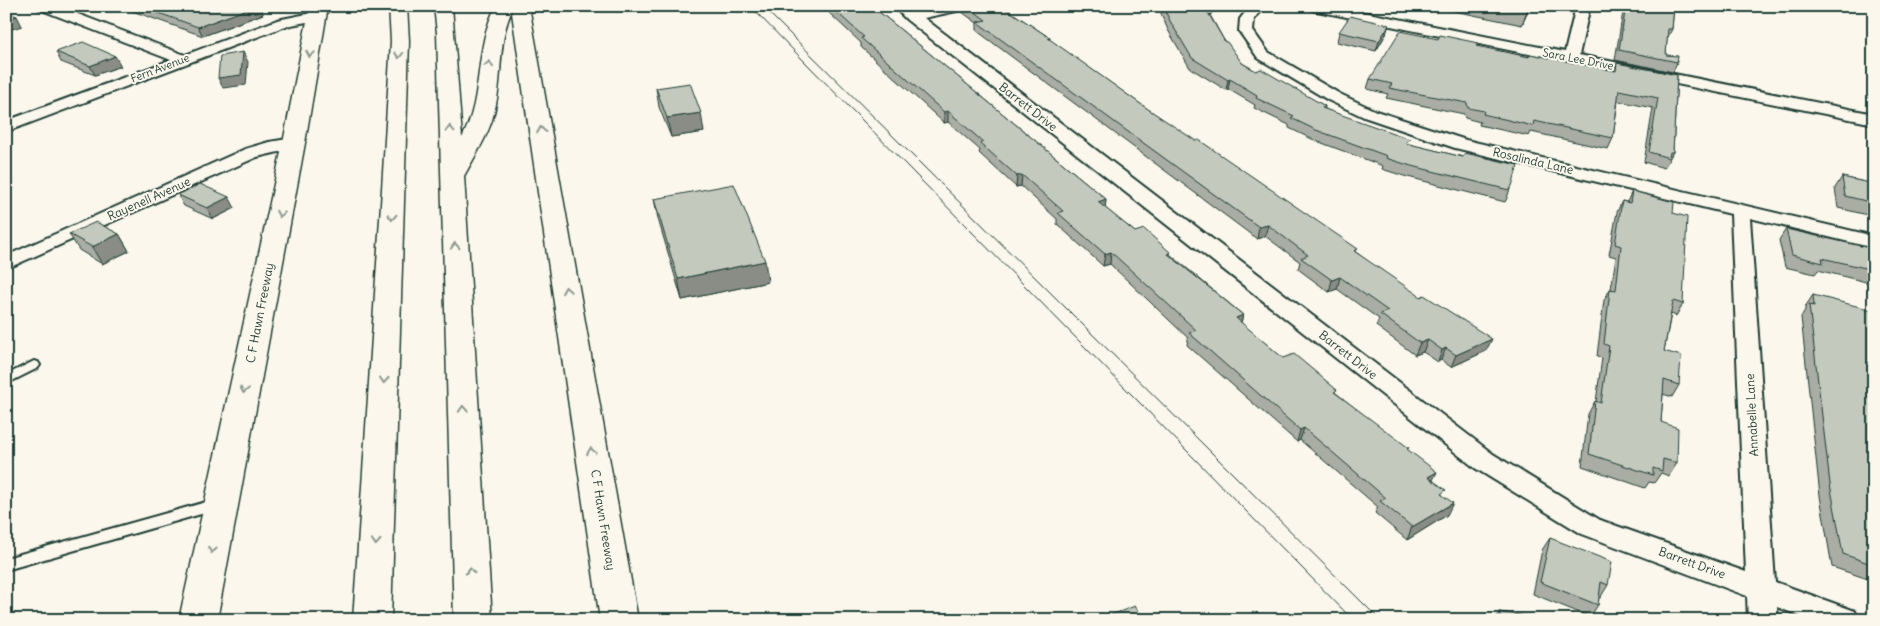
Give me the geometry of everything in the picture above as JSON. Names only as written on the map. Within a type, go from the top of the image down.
[{"type":"main road","points":[[372,620],[400,41],[398,6]]},
{"type":"main road","points":[[443,6],[446,33],[472,620]]},
{"type":"main road","points":[[452,178],[484,112],[494,36],[505,6]]},
{"type":"main road","name":"C F Hawn Freeway","points":[[520,6],[619,620]]},
{"type":"main road","name":"C F Hawn Freeway","points":[[198,620],[294,143],[318,11]]},
{"type":"street","points":[[44,6],[183,59]]},
{"type":"street","points":[[906,11],[961,6]]},
{"type":"street","name":"Rosalinda Lane","points":[[1257,6],[1247,19],[1246,31],[1263,55],[1334,96],[1370,114],[1461,144],[1874,242]]},
{"type":"street","name":"Sara Lee Drive","points":[[1312,6],[1874,119]]},
{"type":"street","points":[[1571,58],[1583,6]]},
{"type":"street","name":"Fern Avenue","points":[[6,127],[282,22],[318,11]]},
{"type":"street","name":"Barrett Drive","points":[[906,11],[1484,461],[1591,527],[1845,620]]},
{"type":"street","name":"Rayenell Avenue","points":[[6,263],[251,153],[269,147],[294,143]]},
{"type":"street","name":"Annabelle Lane","points":[[1740,210],[1763,589],[1763,620]]},
{"type":"lane","points":[[6,380],[34,365]]},
{"type":"lane","points":[[6,564],[221,503]]},
{"type":"building","points":[[139,6],[256,6],[198,27]]},
{"type":"building","points":[[830,6],[872,6],[1106,199],[1098,202],[1135,232],[1144,229],[1171,253],[1168,254],[1243,315],[1236,318],[1283,358],[1294,354],[1337,390],[1334,392],[1409,448],[1407,449],[1437,472],[1428,477],[1446,490],[1441,494],[1453,503],[1412,527],[1380,501],[1386,498],[1304,428],[1300,430],[1189,333],[1196,330],[1111,252],[1105,254],[1058,213],[1063,211],[1022,175],[1017,176],[948,111],[944,112],[861,38],[864,37]]},
{"type":"building","points":[[967,6],[1002,6],[1050,38],[1048,38],[1142,105],[1196,141],[1199,140],[1358,249],[1354,251],[1421,297],[1424,295],[1492,339],[1456,355],[1446,348],[1442,350],[1428,340],[1420,343],[1380,314],[1388,311],[1340,277],[1332,280],[1301,258],[1308,255],[1268,225],[1259,227],[977,22],[986,20]]},
{"type":"building","points":[[1163,6],[1211,6],[1207,11],[1225,42],[1227,42],[1242,63],[1256,71],[1261,69],[1325,106],[1322,108],[1410,139],[1405,143],[1463,157],[1465,153],[1518,165],[1512,186],[1509,190],[1408,165],[1316,130],[1291,118],[1294,116],[1256,98],[1257,95],[1192,58]]},
{"type":"building","points":[[1626,6],[1674,6],[1672,29],[1668,29],[1666,55],[1678,56],[1677,62],[1619,50]]},
{"type":"building","points":[[6,12],[17,16],[6,20]]},
{"type":"building","points":[[1350,16],[1389,25],[1379,41],[1339,32]]},
{"type":"building","points":[[1400,31],[1438,39],[1440,35],[1478,43],[1476,46],[1529,57],[1530,54],[1616,71],[1617,63],[1677,75],[1673,152],[1670,152],[1669,158],[1649,152],[1658,98],[1619,90],[1613,138],[1534,121],[1533,126],[1483,114],[1484,111],[1468,108],[1467,103],[1389,88],[1392,84],[1370,79]]},
{"type":"building","points":[[83,42],[115,56],[90,66],[56,52]]},
{"type":"building","points":[[243,52],[241,75],[218,78],[220,56]]},
{"type":"building","points":[[690,83],[701,113],[667,118],[656,88]]},
{"type":"building","points":[[1842,177],[1874,184],[1874,203],[1845,196]]},
{"type":"building","points":[[200,184],[229,197],[207,208],[178,195]]},
{"type":"building","points":[[734,184],[765,261],[678,279],[654,199]]},
{"type":"building","points":[[1632,191],[1674,202],[1673,213],[1687,217],[1683,304],[1673,301],[1664,351],[1681,356],[1679,385],[1664,380],[1661,422],[1678,428],[1677,463],[1663,459],[1662,471],[1653,468],[1653,475],[1589,454],[1595,401],[1601,403],[1609,346],[1604,344],[1610,289],[1616,290],[1621,246],[1615,244],[1622,201],[1630,203]]},
{"type":"building","points":[[96,222],[119,234],[92,247],[69,234]]},
{"type":"building","points":[[1786,229],[1874,249],[1874,270],[1822,258],[1823,263],[1792,255]]},
{"type":"building","points":[[1813,295],[1872,310],[1874,318],[1874,565],[1843,554],[1830,484],[1809,305],[1814,306]]},
{"type":"building","points":[[1550,538],[1612,562],[1608,585],[1601,582],[1598,605],[1540,582]]},
{"type":"building","points":[[1135,606],[1144,620],[1098,620]]},
{"type":"building","points":[[1499,612],[1553,620],[1501,620]]},
{"type":"tram line","points":[[750,6],[1353,620]]},
{"type":"tram line","points":[[762,6],[1380,620]]}]
